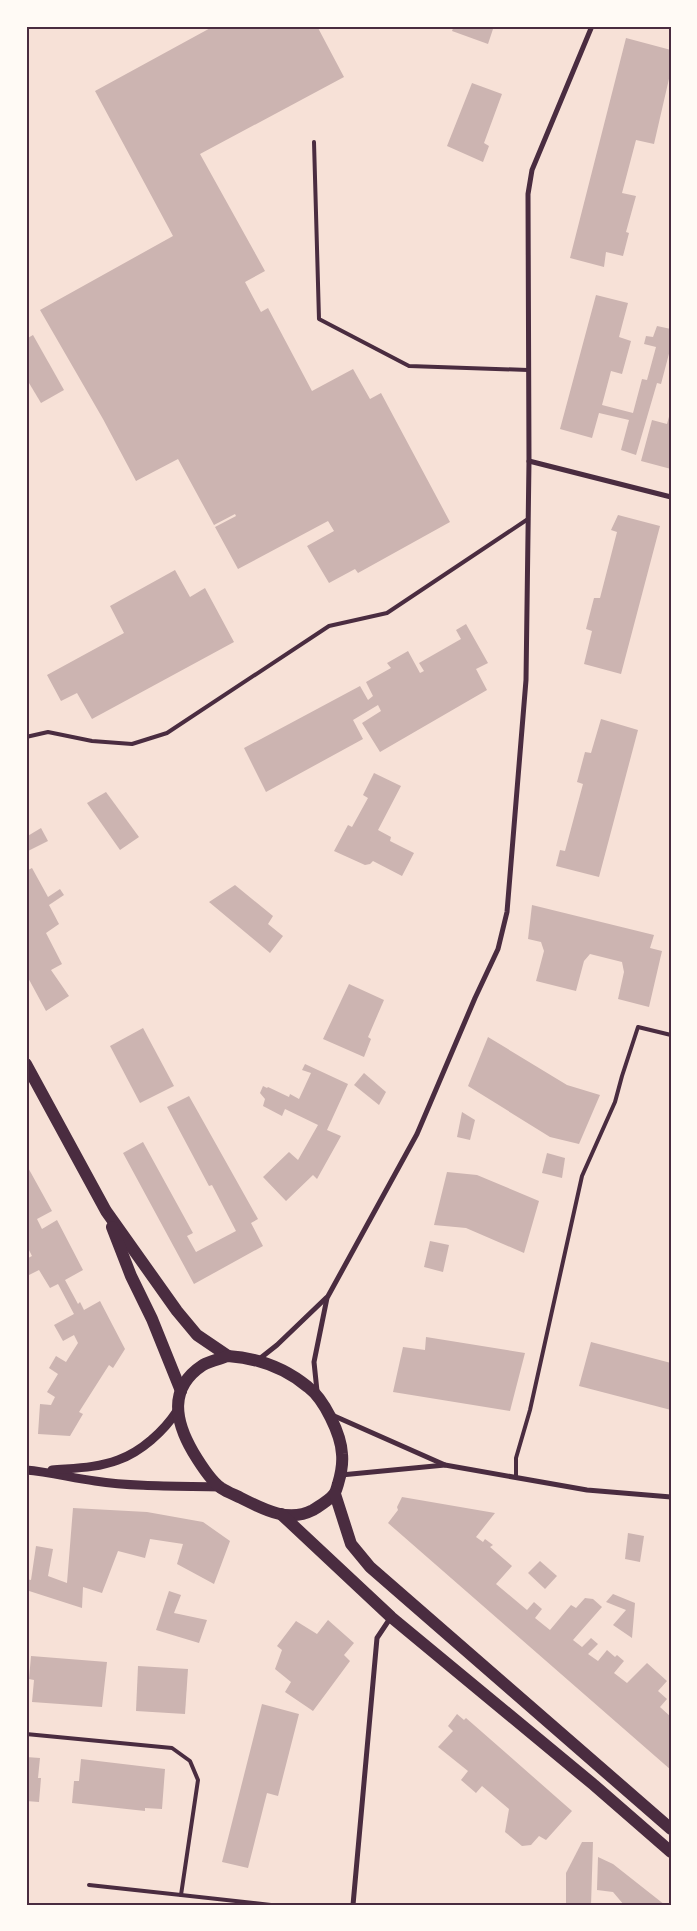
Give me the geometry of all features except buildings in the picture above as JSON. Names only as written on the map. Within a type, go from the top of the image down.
[{"type":"main road","points":[[26,1064],[106,1211],[177,1311],[197,1335],[228,1356]]},
{"type":"main road","points":[[106,1211],[131,1276],[152,1319],[181,1391]]},
{"type":"main road","points":[[335,1494],[312,1510],[297,1515],[281,1514],[264,1509],[220,1487],[199,1462],[185,1437],[177,1411],[181,1391],[190,1376],[204,1364],[228,1356],[247,1358],[280,1368],[309,1387],[334,1425],[342,1451],[341,1475],[335,1494],[351,1544],[370,1567],[671,1830]]},
{"type":"main road","points":[[281,1514],[392,1617],[594,1785],[671,1852]]},
{"type":"street","points":[[257,1361],[326,1298],[417,1134],[498,949],[507,912],[526,680],[529,461],[528,194],[532,170],[592,26]]},
{"type":"street","points":[[529,461],[671,497]]},
{"type":"street","points":[[317,1397],[314,1362],[326,1298]]},
{"type":"street","points":[[42,1471],[96,1466],[119,1460],[138,1449],[156,1435],[169,1424],[177,1411]]},
{"type":"street","points":[[327,1412],[446,1465],[587,1490],[671,1497]]},
{"type":"street","points":[[341,1475],[446,1465]]},
{"type":"street","points":[[26,1470],[42,1471],[95,1482],[220,1487]]},
{"type":"street","points":[[353,1905],[377,1638],[392,1617]]},
{"type":"lane","points":[[314,142],[319,318],[409,366],[528,370]]},
{"type":"lane","points":[[26,737],[48,732],[92,741],[132,744],[167,733],[329,626],[387,613],[528,518]]},
{"type":"lane","points":[[516,1477],[516,1458],[530,1410],[582,1176],[615,1102],[638,1027],[671,1035]]},
{"type":"lane","points":[[26,1734],[172,1748],[190,1761],[198,1780],[181,1895]]},
{"type":"lane","points":[[89,1885],[271,1905]]}]
